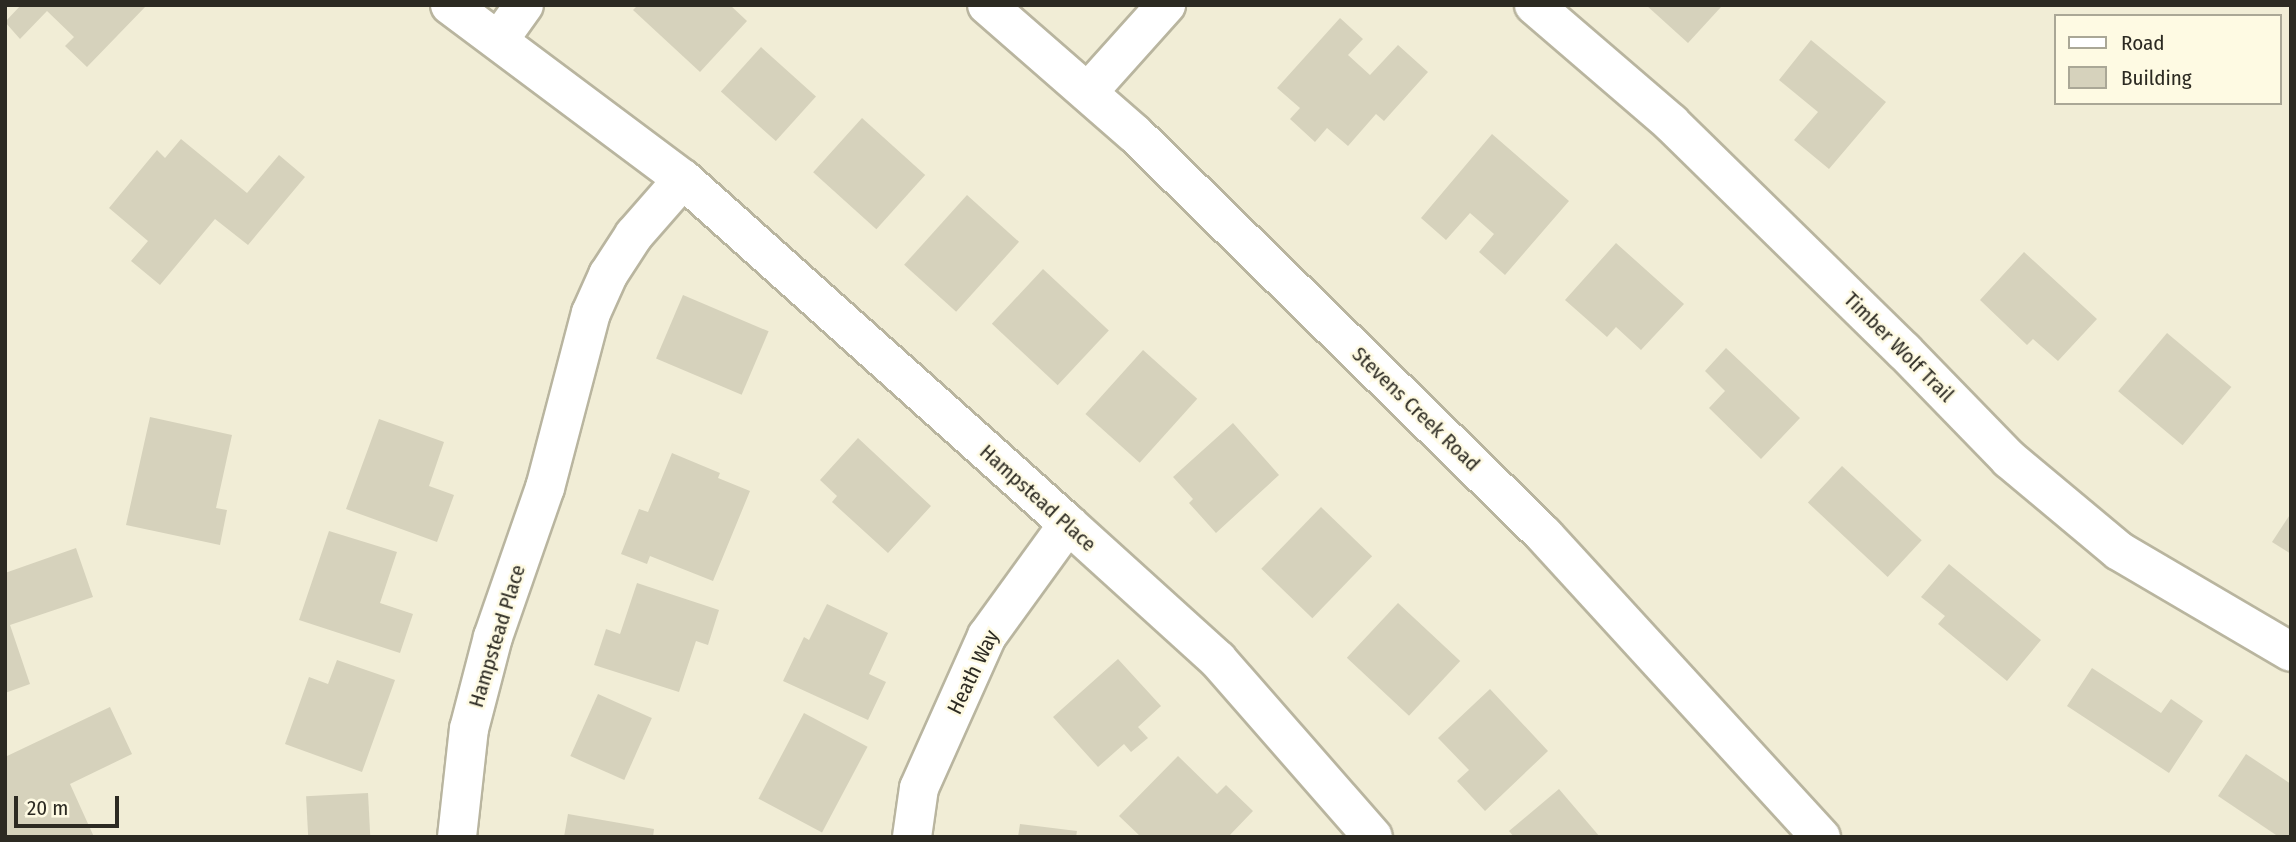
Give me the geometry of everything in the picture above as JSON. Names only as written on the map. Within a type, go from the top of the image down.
[{"type":"street","name":"Hampstead Place","points":[[450,5],[683,179],[1068,524],[1218,660],[1373,837]]},
{"type":"street","points":[[499,40],[524,5]]},
{"type":"street","name":"Stevens Creek Road","points":[[987,5],[1135,134],[1544,535],[1821,837]]},
{"type":"street","points":[[1088,92],[1166,5]]},
{"type":"street","name":"Timber Wolf Trail","points":[[1534,5],[1671,123],[1904,351],[2009,459],[2119,551],[2291,652]]},
{"type":"street","name":"Hampstead Place","points":[[457,837],[472,716],[493,637],[545,488],[592,313],[608,275],[634,235],[683,179]]},
{"type":"street","name":"Heath Way","points":[[912,837],[919,788],[987,636],[1068,524]]},
{"type":"building","points":[[21,5],[147,5],[87,67],[65,46],[74,37],[47,11],[20,39],[5,22]]},
{"type":"building","points":[[638,5],[730,5],[747,21],[700,72],[633,10]]},
{"type":"building","points":[[1646,5],[1719,5],[1721,7],[1688,43]]},
{"type":"building","points":[[1340,18],[1363,39],[1348,55],[1370,75],[1398,45],[1428,72],[1384,121],[1376,114],[1348,146],[1327,128],[1315,142],[1290,119],[1300,108],[1277,88]]},
{"type":"building","points":[[1811,40],[1886,102],[1829,169],[1794,140],[1818,112],[1779,80]]},
{"type":"building","points":[[761,47],[816,97],[776,141],[721,92]]},
{"type":"building","points":[[862,118],[925,175],[876,229],[813,172]]},
{"type":"building","points":[[1492,134],[1569,201],[1505,275],[1479,252],[1494,234],[1470,213],[1446,240],[1421,218]]},
{"type":"building","points":[[181,139],[247,193],[279,155],[305,177],[248,245],[215,219],[160,285],[131,261],[148,241],[109,208],[157,150],[165,158]]},
{"type":"building","points":[[967,195],[1019,242],[956,312],[904,265]]},
{"type":"building","points":[[1616,243],[1684,304],[1641,350],[1616,327],[1607,337],[1565,300]]},
{"type":"building","points":[[2024,252],[2097,319],[2058,361],[2033,339],[2027,345],[1980,300]]},
{"type":"building","points":[[1043,269],[1109,330],[1058,385],[992,324]]},
{"type":"building","points":[[683,295],[769,331],[742,395],[656,359]]},
{"type":"building","points":[[2167,333],[2231,387],[2182,445],[2118,391]]},
{"type":"building","points":[[1726,348],[1800,418],[1761,459],[1709,408],[1725,391],[1705,371]]},
{"type":"building","points":[[1143,350],[1197,399],[1140,463],[1085,414]]},
{"type":"building","points":[[150,417],[232,435],[216,508],[227,510],[220,545],[126,525]]},
{"type":"building","points":[[379,419],[444,442],[429,486],[454,495],[437,542],[346,509]]},
{"type":"building","points":[[1233,423],[1279,475],[1216,533],[1189,503],[1193,499],[1173,477]]},
{"type":"building","points":[[858,438],[931,506],[888,553],[832,502],[837,496],[820,480]]},
{"type":"building","points":[[672,453],[720,473],[718,478],[750,491],[713,581],[650,556],[647,564],[621,554],[639,509],[648,512]]},
{"type":"building","points":[[1842,466],[1922,540],[1888,577],[1808,503]]},
{"type":"building","points":[[1321,507],[1372,556],[1312,618],[1261,569]]},
{"type":"building","points":[[2291,513],[2291,554],[2272,542]]},
{"type":"building","points":[[329,531],[397,552],[380,603],[413,614],[400,653],[299,620]]},
{"type":"building","points":[[76,548],[93,597],[10,625],[30,684],[5,693],[5,573]]},
{"type":"building","points":[[1949,564],[2041,640],[2007,681],[1938,624],[1945,616],[1921,597]]},
{"type":"building","points":[[637,583],[719,610],[708,645],[696,641],[679,692],[594,665],[606,629],[620,634]]},
{"type":"building","points":[[1398,603],[1460,661],[1409,716],[1347,658]]},
{"type":"building","points":[[827,604],[888,633],[869,674],[886,682],[868,720],[783,681],[804,637],[809,640]]},
{"type":"building","points":[[1118,659],[1161,706],[1138,727],[1148,738],[1131,752],[1124,744],[1098,767],[1053,717]]},
{"type":"building","points":[[337,660],[395,680],[362,772],[285,744],[309,677],[328,684]]},
{"type":"building","points":[[2092,668],[2161,713],[2171,699],[2203,721],[2169,773],[2067,706]]},
{"type":"building","points":[[1490,689],[1548,751],[1485,811],[1457,781],[1469,770],[1438,738]]},
{"type":"building","points":[[598,694],[652,718],[624,780],[570,756]]},
{"type":"building","points":[[110,707],[132,754],[70,784],[94,837],[7,837],[5,757]]},
{"type":"building","points":[[804,713],[868,747],[822,832],[758,799]]},
{"type":"building","points":[[2246,754],[2291,784],[2291,837],[2279,837],[2218,796]]},
{"type":"building","points":[[1178,756],[1217,794],[1226,785],[1253,811],[1228,837],[1141,837],[1119,816]]},
{"type":"building","points":[[1559,789],[1600,837],[1514,837],[1509,831]]},
{"type":"building","points":[[368,793],[370,837],[308,837],[306,796]]},
{"type":"building","points":[[568,814],[654,829],[653,837],[564,837]]},
{"type":"building","points":[[1020,824],[1077,831],[1076,837],[1018,837]]}]
